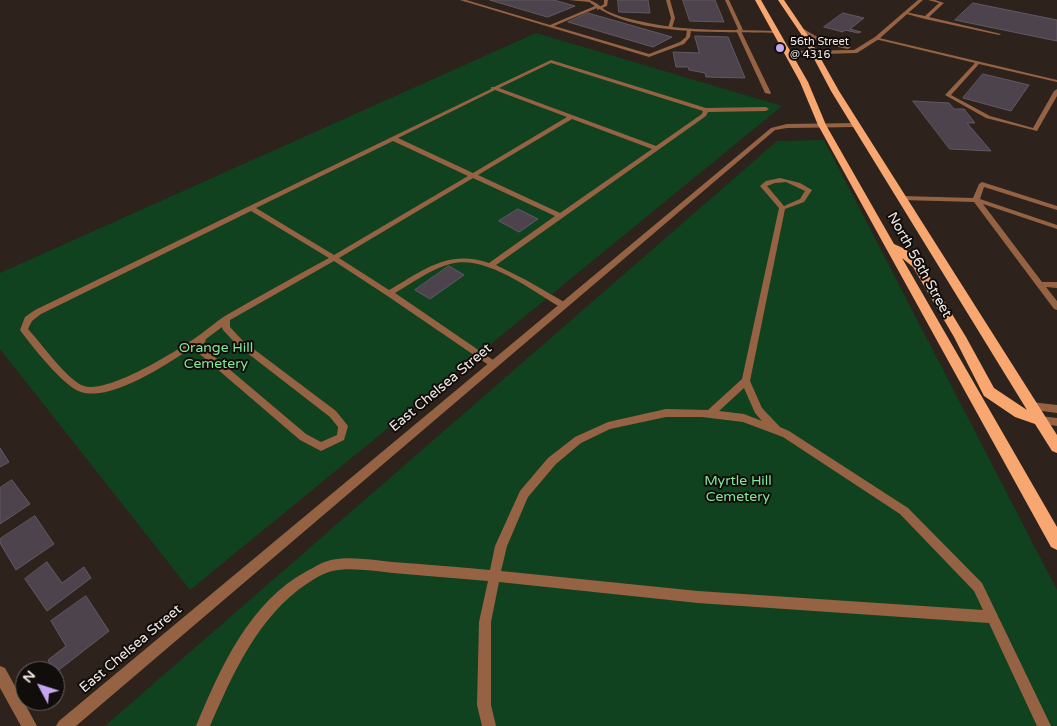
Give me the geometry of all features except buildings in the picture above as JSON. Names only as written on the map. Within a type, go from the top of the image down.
[{"type":"main road","name":"North 56th Street","points":[[758,0],[804,82],[822,125],[1057,542]]},
{"type":"main road","name":"North 56th Street","points":[[782,0],[857,125],[1057,447]]},
{"type":"main road","points":[[889,245],[901,251],[917,265],[960,337],[989,392],[1020,413],[1040,420]]},
{"type":"street","points":[[589,0],[606,13],[670,28],[776,32]]},
{"type":"street","points":[[788,53],[855,52],[869,44],[921,0]]},
{"type":"street","points":[[800,28],[815,38],[831,45],[853,48],[869,44]]},
{"type":"street","name":"East Chelsea Street","points":[[64,726],[772,129],[787,126],[857,125]]},
{"type":"street","points":[[1024,486],[1057,551]]},
{"type":"street","points":[[0,673],[29,726]]},
{"type":"lane","points":[[462,0],[649,56],[682,43],[688,37],[689,30]]},
{"type":"lane","points":[[571,0],[589,0]]},
{"type":"lane","points":[[551,26],[606,5],[606,0]]},
{"type":"lane","points":[[668,0],[673,18],[670,28]]},
{"type":"lane","points":[[727,0],[768,93]]},
{"type":"lane","points":[[925,18],[942,4],[930,0]]},
{"type":"lane","points":[[905,13],[999,34]]},
{"type":"lane","points":[[876,38],[1057,81]]},
{"type":"lane","points":[[572,117],[334,258],[226,319],[202,337],[132,379],[103,390],[82,390],[71,381],[24,330],[28,319],[38,312],[545,62],[557,62],[706,110],[766,109]]},
{"type":"lane","points":[[978,62],[948,95],[988,117],[1035,130],[1057,91]]},
{"type":"lane","points":[[492,88],[655,148]]},
{"type":"lane","points":[[491,265],[704,115],[706,110]]},
{"type":"lane","points":[[392,138],[560,216]]},
{"type":"lane","points":[[783,180],[809,190],[806,197],[795,204],[782,208],[763,186],[770,181],[783,180]]},
{"type":"lane","points":[[976,200],[982,184],[1057,208]]},
{"type":"lane","points":[[902,198],[976,200],[1057,227]]},
{"type":"lane","points":[[976,200],[1057,307]]},
{"type":"lane","points":[[251,208],[389,293],[494,364]]},
{"type":"lane","points":[[777,430],[758,410],[746,381],[782,208]]},
{"type":"lane","points":[[389,293],[450,261],[471,260],[491,265],[563,305]]},
{"type":"lane","points":[[1040,284],[1057,285]]},
{"type":"lane","points":[[202,337],[198,348],[303,437],[321,447],[341,437],[343,426],[333,414],[240,343],[226,328],[226,319]]},
{"type":"lane","points":[[710,414],[746,381]]},
{"type":"lane","points":[[1031,406],[1057,409]]},
{"type":"lane","points":[[489,726],[484,705],[485,622],[501,546],[524,494],[552,461],[578,440],[608,426],[666,413],[710,414],[744,418],[777,430],[904,510],[978,587],[1044,726]]},
{"type":"lane","points":[[1040,420],[1057,422]]},
{"type":"lane","points":[[203,726],[245,639],[282,594],[307,577],[329,566],[354,565],[495,576],[699,597],[992,617]]},
{"type":"green space","name":"Orange Hill Cemetery","points":[[536,33],[782,106],[190,590],[0,349],[0,273]]},
{"type":"green space","name":"Myrtle Hill Cemetery","points":[[824,140],[1057,590],[1057,726],[105,726],[777,141]]},
{"type":"place","name":"56th Street @ 4316","points":[[780,48]]}]
